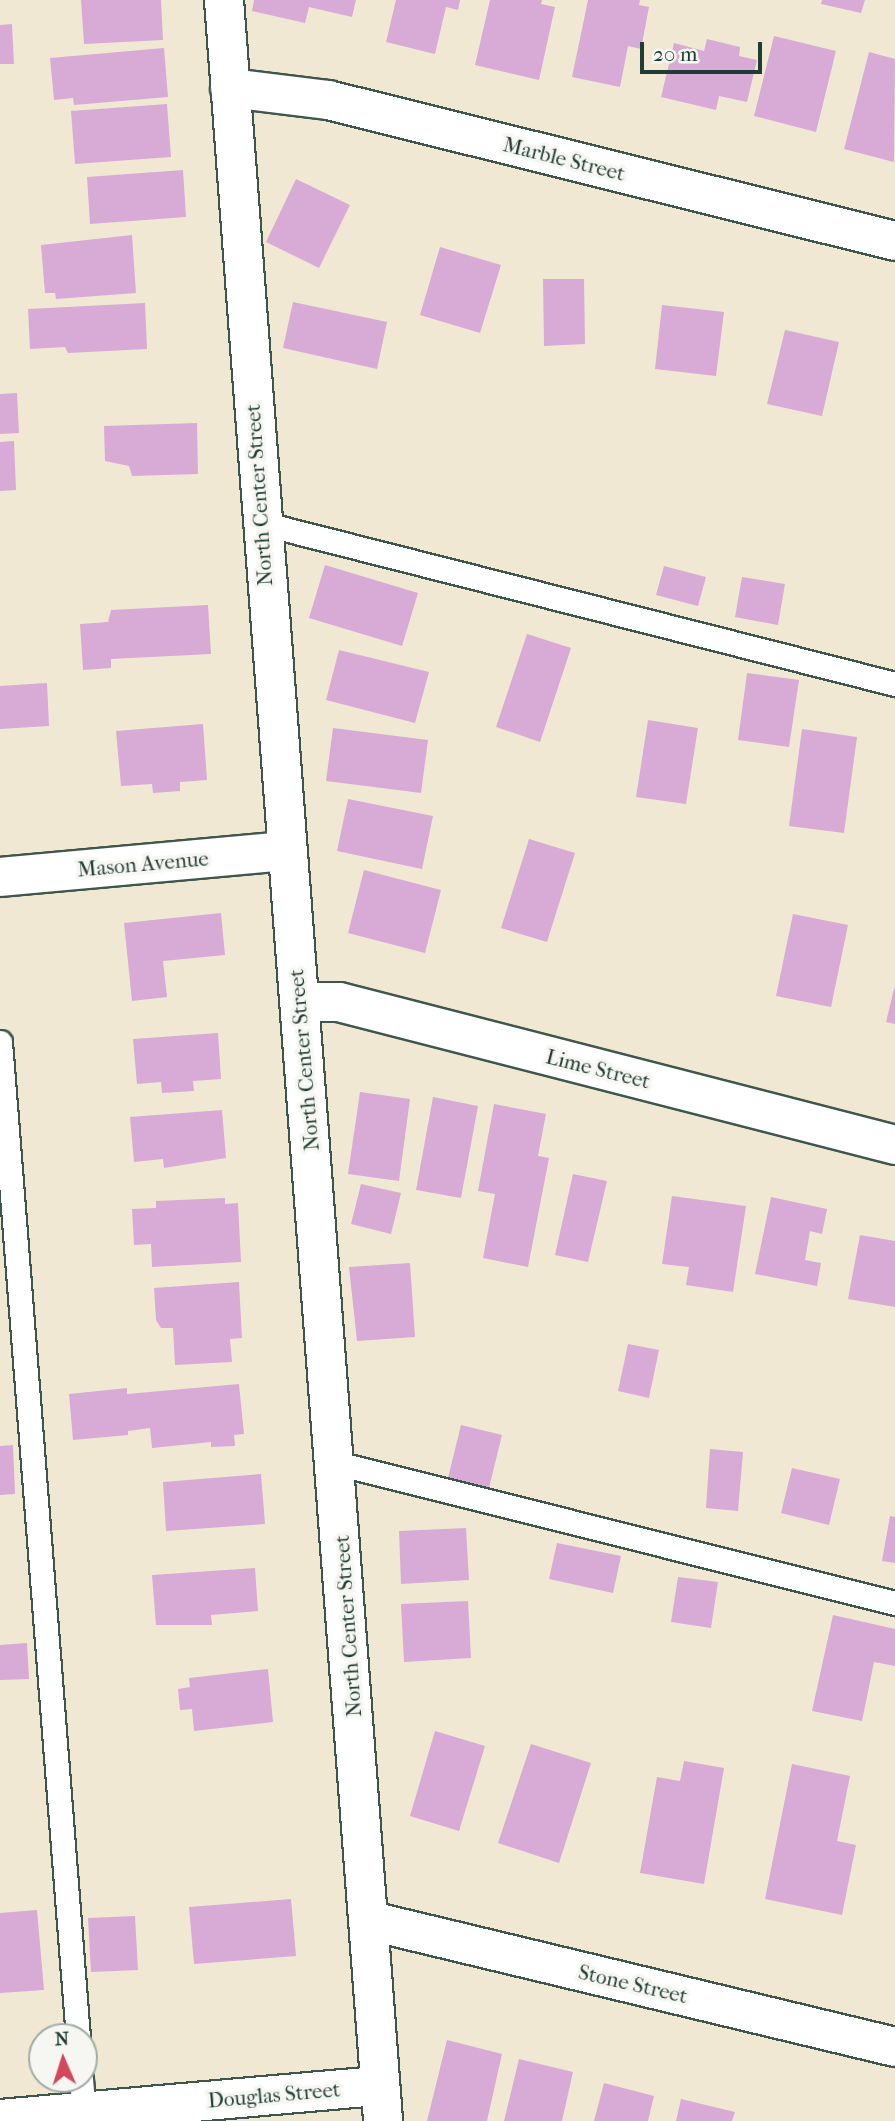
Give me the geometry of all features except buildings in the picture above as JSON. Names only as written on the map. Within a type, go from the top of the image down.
[{"type":"street","name":"North Center Street","points":[[224,0],[286,851],[371,1921],[381,2104]]},
{"type":"street","name":"Marble Street","points":[[230,88],[328,100],[895,241]]},
{"type":"street","name":"Mason Avenue","points":[[0,877],[286,851]]},
{"type":"street","name":"Lime Street","points":[[300,1002],[340,1002],[895,1145]]},
{"type":"street","name":"Stone Street","points":[[371,1921],[895,2047]]},
{"type":"street","name":"Douglas Street","points":[[0,2119],[82,2095],[381,2104]]},
{"type":"lane","points":[[261,523],[895,684]]},
{"type":"lane","points":[[0,1042],[77,2023]]},
{"type":"lane","points":[[336,1464],[895,1603]]}]
